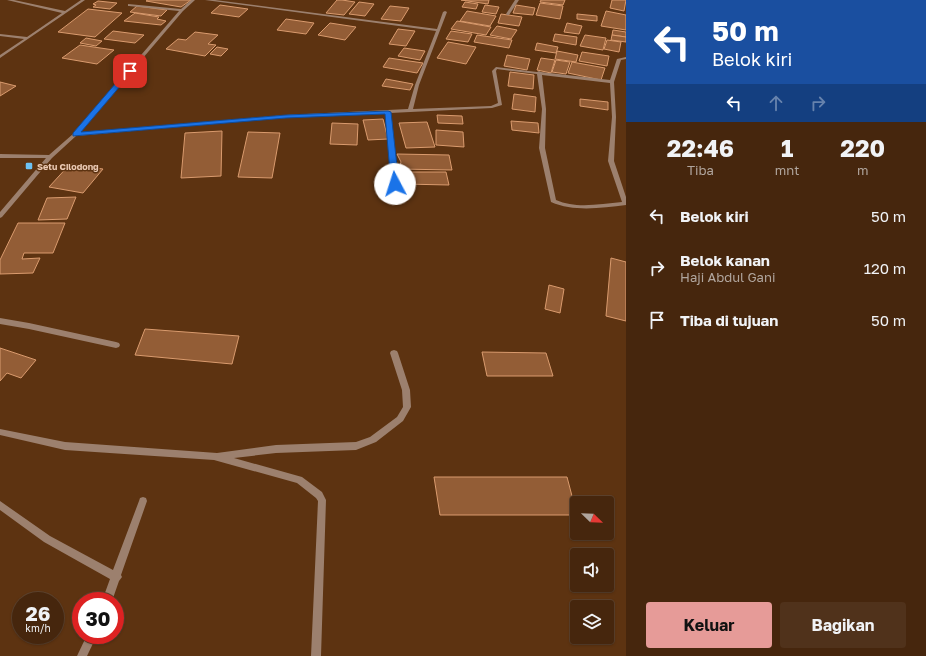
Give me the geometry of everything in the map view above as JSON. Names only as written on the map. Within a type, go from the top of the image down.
[{"type":"street","points":[[9,0],[64,12]]},
{"type":"street","points":[[0,57],[83,0]]},
{"type":"street","points":[[0,216],[50,157],[75,135],[182,10],[193,0]]},
{"type":"street","points":[[207,0],[437,30]]},
{"type":"street","points":[[508,14],[517,0]]},
{"type":"street","points":[[129,5],[182,10]]},
{"type":"street","points":[[412,105],[417,85],[437,30],[446,12]]},
{"type":"street","points":[[0,35],[26,38]]},
{"type":"street","points":[[539,72],[544,110],[542,148],[553,201],[562,204],[588,206],[626,203],[610,161],[614,117],[612,82],[619,59],[626,58]]},
{"type":"street","points":[[75,135],[286,116],[388,112],[412,105],[492,107],[500,104],[494,71],[496,68],[612,82]]},
{"type":"street","points":[[388,112],[395,184]]},
{"type":"street","points":[[0,156],[50,157]]},
{"type":"street","points":[[0,321],[29,326],[116,346]]},
{"type":"street","points":[[0,432],[65,446],[214,456],[276,449],[356,446],[373,440],[400,419],[406,407],[406,390],[394,353]]},
{"type":"street","points":[[214,456],[299,480],[319,494],[322,500],[316,656]]},
{"type":"street","points":[[111,592],[143,501]]},
{"type":"street","points":[[0,505],[47,539],[117,577]]},
{"type":"street","points":[[82,656],[88,644]]},
{"type":"building","points":[[191,0],[181,7],[146,1]]},
{"type":"building","points":[[337,0],[355,2],[344,15],[326,13]]},
{"type":"building","points":[[461,0],[489,0],[488,4]]},
{"type":"building","points":[[541,0],[565,0],[563,5],[540,2]]},
{"type":"building","points":[[612,0],[626,0],[624,11],[610,8]]},
{"type":"building","points":[[98,1],[117,3],[110,9],[93,7],[96,5],[93,4]]},
{"type":"building","points":[[359,2],[374,4],[365,16],[349,14]]},
{"type":"building","points":[[465,2],[478,4],[476,9],[462,7]]},
{"type":"building","points":[[540,3],[563,6],[560,19],[536,15]]},
{"type":"building","points":[[220,5],[248,9],[239,17],[211,13]]},
{"type":"building","points":[[485,5],[499,7],[496,14],[482,12]]},
{"type":"building","points":[[516,5],[535,8],[533,15],[513,13]]},
{"type":"building","points":[[137,6],[167,10],[161,16],[130,12]]},
{"type":"building","points":[[390,6],[409,8],[401,21],[381,19]]},
{"type":"building","points":[[88,9],[122,13],[95,37],[58,32]]},
{"type":"building","points":[[467,11],[496,16],[490,26],[460,21]]},
{"type":"building","points":[[606,11],[626,15],[626,30],[601,26]]},
{"type":"building","points":[[135,13],[159,17],[157,19],[166,21],[161,25],[124,21]]},
{"type":"building","points":[[501,14],[522,17],[519,26],[498,23]]},
{"type":"building","points":[[577,14],[597,16],[597,21],[577,19]]},
{"type":"building","points":[[286,19],[314,23],[306,34],[277,30]]},
{"type":"building","points":[[457,21],[491,27],[486,35],[451,29]]},
{"type":"building","points":[[330,23],[356,27],[345,40],[318,35]]},
{"type":"building","points":[[567,23],[582,26],[579,34],[564,32]]},
{"type":"building","points":[[497,26],[517,30],[511,39],[490,35]]},
{"type":"building","points":[[398,29],[415,31],[406,46],[389,44]]},
{"type":"building","points":[[613,30],[626,32],[626,37],[612,35]]},
{"type":"building","points":[[113,31],[144,35],[135,43],[104,39]]},
{"type":"building","points":[[451,31],[472,34],[468,42],[446,39]]},
{"type":"building","points":[[195,32],[218,35],[208,44],[216,45],[205,56],[166,49],[178,39],[186,40]]},
{"type":"building","points":[[555,34],[577,37],[576,45],[553,41]]},
{"type":"building","points":[[477,35],[512,40],[509,48],[474,42]]},
{"type":"building","points":[[585,35],[606,38],[603,50],[580,46]]},
{"type":"building","points":[[612,35],[626,37],[626,42],[611,40]]},
{"type":"building","points":[[86,38],[102,41],[96,46],[80,43]]},
{"type":"building","points":[[607,40],[621,42],[619,52],[604,49]]},
{"type":"building","points":[[448,42],[476,47],[466,64],[437,58]]},
{"type":"building","points":[[537,43],[558,47],[556,53],[535,50]]},
{"type":"building","points":[[80,45],[114,50],[97,64],[62,58]]},
{"type":"building","points":[[217,47],[228,49],[221,56],[210,54]]},
{"type":"building","points":[[404,48],[425,51],[420,60],[398,56]]},
{"type":"building","points":[[557,51],[578,55],[576,62],[555,59]]},
{"type":"building","points":[[582,52],[609,56],[607,66],[579,61]]},
{"type":"building","points":[[507,55],[530,59],[527,70],[504,66]]},
{"type":"building","points":[[389,58],[423,63],[417,73],[383,67]]},
{"type":"building","points":[[541,58],[555,60],[551,73],[537,70]]},
{"type":"building","points":[[556,60],[570,62],[566,74],[552,72]]},
{"type":"building","points":[[572,62],[605,68],[601,80],[568,73]]},
{"type":"building","points":[[510,72],[534,75],[533,89],[508,86]]},
{"type":"building","points":[[386,79],[413,84],[410,90],[382,86]]},
{"type":"building","points":[[0,82],[16,86],[0,96]]},
{"type":"building","points":[[514,94],[536,97],[535,112],[512,109]]},
{"type":"building","points":[[580,99],[608,102],[608,110],[580,106]]},
{"type":"building","points":[[437,115],[462,116],[463,124],[438,123]]},
{"type":"building","points":[[383,119],[388,139],[368,140],[363,120]]},
{"type":"building","points":[[511,121],[538,123],[539,133],[512,130]]},
{"type":"building","points":[[427,122],[435,147],[406,148],[399,123]]},
{"type":"building","points":[[332,123],[358,124],[357,145],[330,144]]},
{"type":"building","points":[[436,130],[463,132],[464,147],[436,145]]},
{"type":"building","points":[[222,131],[221,176],[181,178],[185,133]]},
{"type":"building","points":[[248,132],[280,133],[272,178],[238,177]]},
{"type":"building","points":[[397,154],[449,155],[452,170],[399,169],[401,162]]},
{"type":"building","points":[[70,164],[103,169],[83,193],[49,187]]},
{"type":"building","points":[[402,172],[446,172],[449,185],[403,184]]},
{"type":"building","points":[[76,197],[67,219],[38,220],[47,198]]},
{"type":"building","points":[[18,223],[65,223],[53,253],[24,253],[22,259],[40,258],[33,273],[0,274],[0,260]]},
{"type":"building","points":[[611,258],[626,262],[626,321],[606,316]]},
{"type":"building","points":[[549,285],[564,289],[560,313],[545,309]]},
{"type":"building","points":[[145,329],[239,336],[232,364],[135,355]]},
{"type":"building","points":[[0,348],[36,360],[21,378],[7,373],[0,381]]},
{"type":"building","points":[[482,352],[546,353],[553,376],[487,376]]},
{"type":"building","points":[[434,477],[567,477],[572,496],[570,496],[570,515],[440,515]]},
{"type":"place","name":"Setu Cilodong","points":[[29,166]]},
{"type":"route","points":[[130,71],[75,135],[286,116],[388,112],[395,184]]}]
